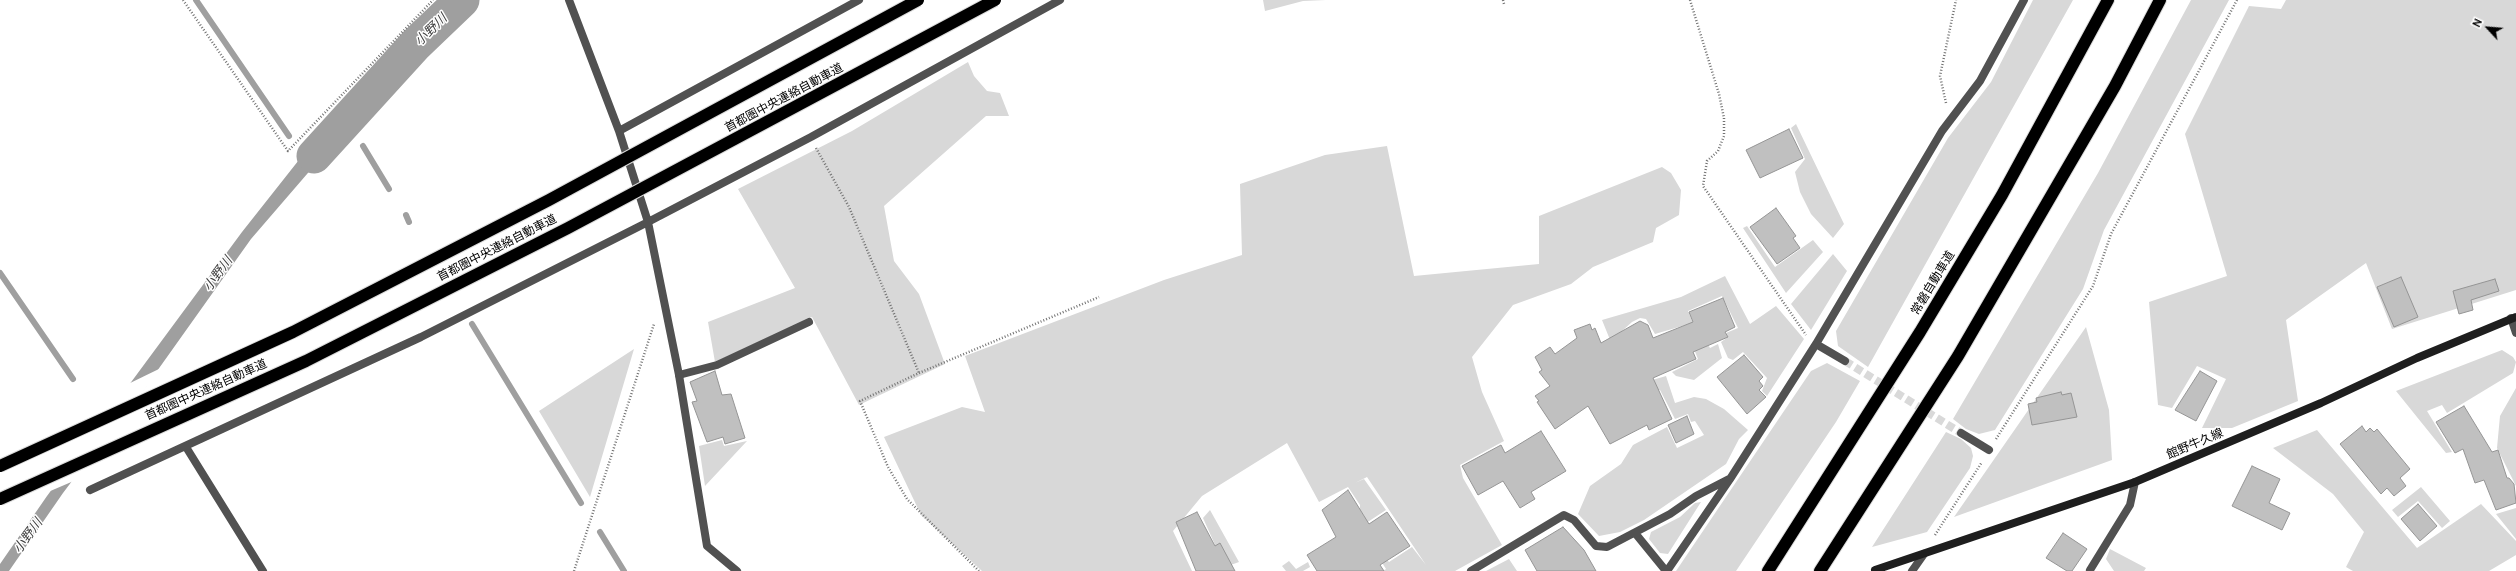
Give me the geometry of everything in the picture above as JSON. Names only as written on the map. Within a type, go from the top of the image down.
[{"type":"highway","name":"首都圏中央連絡自動車道","points":[[0,466],[300,329],[549,200],[918,0]]},
{"type":"highway","name":"首都圏中央連絡自動車道","points":[[0,499],[306,361],[575,224],[995,0]]},
{"type":"highway","name":"常磐自動車道","points":[[1768,571],[1920,332],[2002,195],[2108,0]]},
{"type":"highway","points":[[1820,571],[1962,349],[2115,86],[2160,0]]},
{"type":"main road","name":"館野牛久線","points":[[1875,570],[2135,482],[2259,430],[2417,358],[2514,318]]},
{"type":"street","points":[[569,0],[619,131],[648,222],[662,298],[679,375],[707,546],[737,571]]},
{"type":"street","points":[[619,131],[859,0]]},
{"type":"street","points":[[90,490],[186,447],[421,337],[648,222],[811,137],[1060,0]]},
{"type":"street","points":[[1635,532],[1666,571],[1730,479],[1816,344],[1949,121],[1980,81],[2024,0]]},
{"type":"street","points":[[2514,318],[2516,333]]},
{"type":"street","points":[[679,375],[717,364],[810,322]]},
{"type":"street","points":[[1816,344],[1845,361]]},
{"type":"street","points":[[1961,433],[1989,450]]},
{"type":"street","points":[[186,447],[263,571]]},
{"type":"street","points":[[1471,571],[1564,515],[1574,520],[1596,546],[1607,547],[1730,479]]},
{"type":"street","points":[[2090,570],[2130,506],[2135,482]]},
{"type":"street","points":[[1912,571],[1924,554]]},
{"type":"path","points":[[183,0],[288,151],[433,0]]},
{"type":"path","points":[[1690,0],[1719,94],[1724,118],[1724,136],[1718,151],[1707,161],[1703,186],[1807,336],[1816,344]]},
{"type":"path","points":[[1949,121],[1940,76],[1956,0]]},
{"type":"path","points":[[1924,554],[2093,286],[2111,234],[2237,0]]},
{"type":"path","points":[[811,137],[849,207],[919,373]]},
{"type":"path","points":[[979,571],[907,498],[888,467],[860,401],[919,373],[1099,297]]},
{"type":"path","points":[[574,571],[662,298]]},
{"type":"shaded area","points":[[1263,0],[1326,0],[1303,1],[1265,11]]},
{"type":"shaded area","points":[[2033,0],[2073,0],[1868,367],[1838,346],[1836,331],[1948,138],[1991,82]]},
{"type":"shaded area","points":[[2191,0],[2229,0],[2104,230],[2083,289],[1995,430],[1979,434],[1966,429],[1953,419],[2098,173]]},
{"type":"shaded area","points":[[2286,0],[2516,0],[2516,290],[2392,329],[2366,263],[2286,320],[2298,401],[2232,428],[2202,428],[2226,379],[2197,366],[2172,408],[2158,405],[2149,302],[2227,276],[2185,134],[2249,6],[2281,9]]},
{"type":"shaded area","points":[[968,62],[974,76],[987,91],[1000,93],[1009,116],[986,116],[884,206],[894,261],[919,294],[945,364],[859,405],[812,317],[715,362],[708,322],[795,288],[738,189],[852,131]]},
{"type":"shaded area","points":[[1796,124],[1844,224],[1833,238],[1811,214],[1800,192],[1795,172],[1805,159],[1791,128]]},
{"type":"shaded area","points":[[1387,146],[1414,276],[1539,264],[1539,216],[1662,167],[1671,173],[1681,190],[1679,215],[1656,228],[1653,242],[1593,267],[1571,284],[1513,305],[1472,357],[1482,392],[1504,441],[1460,465],[1463,478],[1502,545],[1455,571],[1383,571],[1386,569],[1381,561],[1385,558],[1389,562],[1412,547],[1426,565],[1367,477],[1355,483],[1364,479],[1386,510],[1357,529],[1354,525],[1365,517],[1360,510],[1360,505],[1348,487],[1319,502],[1287,443],[1202,496],[1173,531],[1192,571],[982,571],[921,515],[884,437],[962,407],[985,412],[965,356],[1164,280],[1242,255],[1240,184],[1325,155]]},
{"type":"shaded area","points":[[1747,226],[1775,267],[1813,240],[1823,252],[1786,293],[1743,228]]},
{"type":"shaded area","points":[[1833,254],[1847,271],[1811,330],[1791,304]]},
{"type":"shaded area","points":[[1725,276],[1750,324],[1776,306],[1804,339],[1767,396],[1762,391],[1767,378],[1743,352],[1733,360],[1728,358],[1721,342],[1728,337],[1726,333],[1738,328],[1722,296],[1688,311],[1702,345],[1707,343],[1710,348],[1718,344],[1722,358],[1694,380],[1676,376],[1672,372],[1698,359],[1690,339],[1694,336],[1689,324],[1655,334],[1646,319],[1640,318],[1632,322],[1622,331],[1632,357],[1619,362],[1602,320],[1681,297]]},
{"type":"shaded area","points":[[2086,327],[2109,410],[2112,460],[1954,517]]},
{"type":"shaded area","points":[[634,349],[590,497],[539,411]]},
{"type":"shaded area","points":[[2502,350],[2513,357],[2516,362],[2513,373],[2447,413],[2442,405],[2427,411],[2452,452],[2446,453],[2396,391]]},
{"type":"shaded area","points":[[1827,363],[1860,381],[1836,422],[1736,571],[1676,571],[1811,371]]},
{"type":"shaded area","points":[[1666,376],[1675,403],[1694,397],[1706,399],[1724,409],[1748,430],[1739,439],[1726,464],[1644,520],[1620,532],[1599,536],[1578,514],[1590,486],[1621,464],[1633,445],[1667,427],[1677,448],[1704,435],[1695,421],[1691,422],[1688,414],[1675,419],[1660,390],[1636,401],[1642,383]]},
{"type":"shaded area","points":[[2516,388],[2516,486],[2497,448],[2500,416]]},
{"type":"shaded area","points":[[2317,430],[2417,548],[2481,504],[2516,541],[2516,555],[2489,571],[2353,571],[2346,567],[2364,532],[2333,494],[2273,448]]},
{"type":"shaded area","points":[[1946,432],[1961,439],[1971,448],[1973,456],[1970,468],[1927,532],[1872,547]]},
{"type":"shaded area","points":[[722,440],[724,446],[747,441],[705,486],[699,446]]},
{"type":"shaded area","points":[[2421,487],[2450,521],[2442,528],[2418,501],[2398,517],[2392,510]]},
{"type":"shaded area","points":[[1701,502],[1668,554],[1660,553],[1649,539],[1651,532],[1680,517],[1695,503]]},
{"type":"shaded area","points":[[2516,508],[2516,539],[2496,514]]},
{"type":"shaded area","points":[[1210,510],[1239,562],[1225,567],[1203,518]]},
{"type":"shaded area","points":[[2110,549],[2146,568],[2144,571],[2114,571],[2106,559]]},
{"type":"shaded area","points":[[1509,559],[1517,571],[1486,571]]},
{"type":"shaded area","points":[[1289,561],[1296,569],[1308,562],[1310,567],[1303,571],[1286,571],[1282,566]]},
{"type":"water","points":[[343,116],[351,123],[251,239],[135,402],[109,432],[63,493],[9,571],[0,571],[0,564],[47,496],[242,232],[306,151],[310,153]]},
{"type":"pier","points":[[161,368],[76,480],[48,492],[126,385]]},
{"type":"building","points":[[1789,129],[1803,158],[1760,178],[1746,150]]},
{"type":"building","points":[[1776,208],[1796,236],[1793,238],[1800,248],[1777,264],[1750,227]]},
{"type":"building","points":[[2401,277],[2418,317],[2394,327],[2377,287]]},
{"type":"building","points":[[2495,279],[2499,291],[2471,300],[2473,310],[2459,314],[2453,291]]},
{"type":"building","points":[[1723,298],[1735,327],[1725,332],[1728,337],[1693,352],[1696,359],[1653,378],[1672,419],[1649,430],[1647,425],[1610,444],[1588,406],[1555,429],[1537,402],[1539,401],[1535,396],[1550,386],[1539,372],[1542,370],[1535,357],[1550,347],[1555,354],[1577,338],[1574,330],[1590,324],[1592,330],[1595,328],[1601,343],[1640,321],[1648,325],[1653,338],[1693,322],[1689,312]]},
{"type":"building","points":[[1744,355],[1763,377],[1759,381],[1763,386],[1759,390],[1766,397],[1747,414],[1717,377]]},
{"type":"building","points":[[715,371],[722,395],[731,394],[745,438],[725,444],[723,437],[707,442],[692,402],[697,401],[690,382]]},
{"type":"building","points":[[2200,371],[2217,381],[2196,421],[2175,410]]},
{"type":"building","points":[[2061,392],[2062,395],[2071,393],[2077,417],[2032,425],[2028,404],[2037,402],[2036,398]]},
{"type":"building","points":[[2464,406],[2492,452],[2498,450],[2507,478],[2509,478],[2514,484],[2516,503],[2496,510],[2484,480],[2475,483],[2463,449],[2455,453],[2436,422]]},
{"type":"building","points":[[1687,416],[1694,434],[1676,443],[1668,425]]},
{"type":"building","points":[[2362,426],[2366,432],[2370,428],[2374,432],[2377,429],[2410,469],[2400,478],[2406,486],[2394,496],[2387,488],[2381,494],[2340,444]]},
{"type":"building","points":[[1541,431],[1566,471],[1531,492],[1535,499],[1520,508],[1503,481],[1478,495],[1462,466],[1501,445],[1505,453]]},
{"type":"building","points":[[2252,466],[2280,479],[2269,503],[2290,513],[2282,530],[2232,506]]},
{"type":"building","points":[[1348,490],[1369,524],[1387,512],[1410,546],[1380,565],[1384,571],[1317,571],[1307,555],[1336,537],[1322,510]]},
{"type":"building","points":[[2418,504],[2437,526],[2420,541],[2401,519]]},
{"type":"building","points":[[1197,512],[1215,546],[1220,543],[1235,571],[1196,571],[1176,522]]},
{"type":"building","points":[[1563,527],[1584,550],[1596,571],[1537,571],[1525,550]]},
{"type":"building","points":[[2063,533],[2087,549],[2072,571],[2067,571],[2046,558]]},
{"type":"waterway","points":[[196,0],[289,136]]},
{"type":"waterway","name":"小野川","points":[[314,156],[416,44],[462,0]]},
{"type":"waterway","points":[[363,146],[389,189]]},
{"type":"waterway","points":[[406,215],[409,222]]},
{"type":"waterway","points":[[0,273],[73,379]]},
{"type":"waterway","points":[[472,324],[581,503]]},
{"type":"waterway","points":[[600,532],[624,571]]},
{"type":"tunnel","points":[[1845,361],[1961,433]]}]
